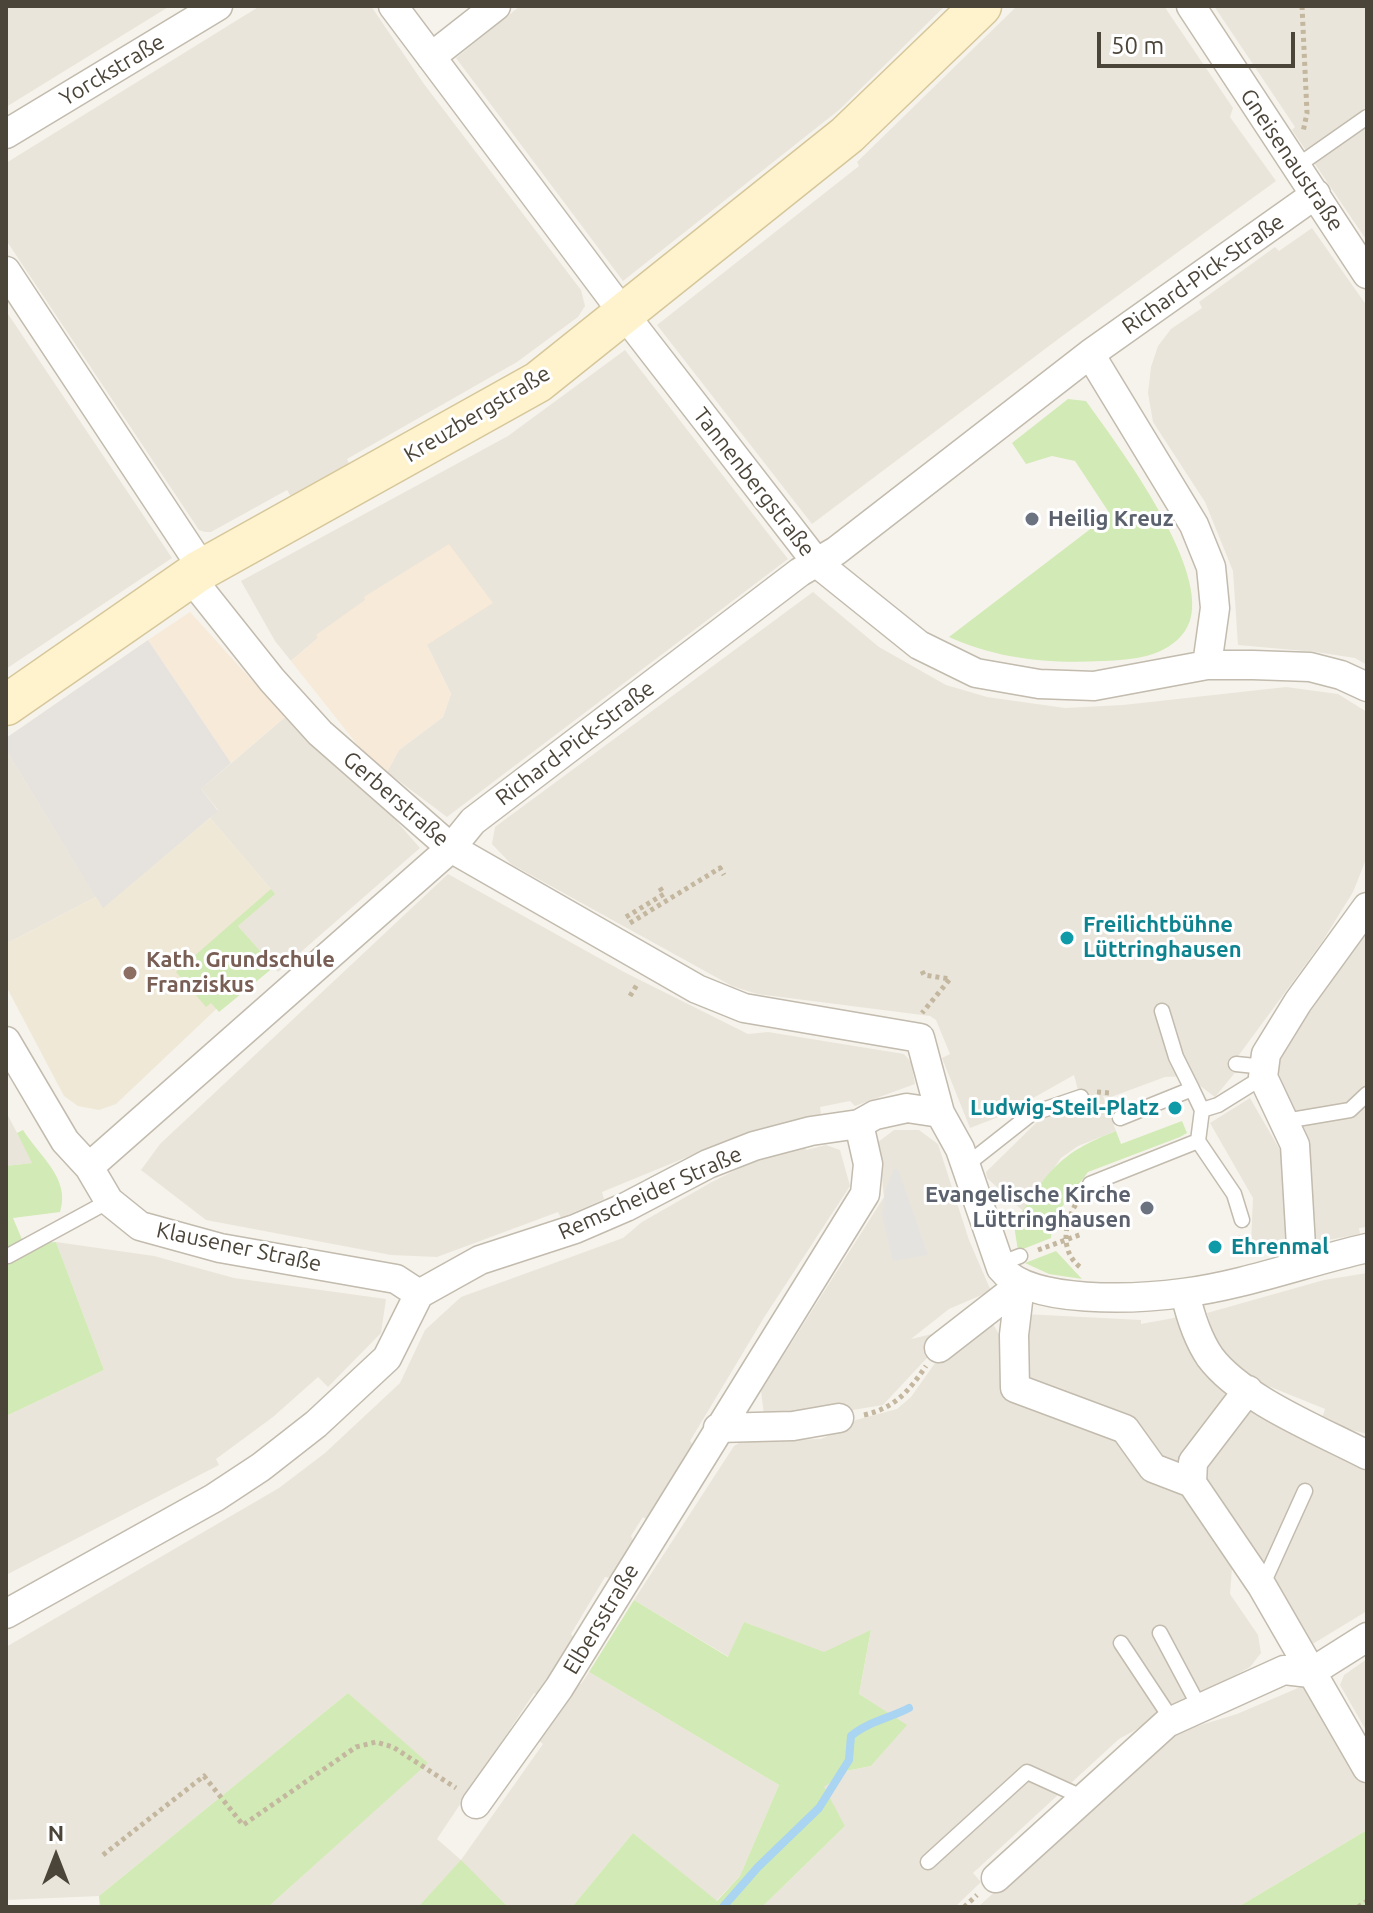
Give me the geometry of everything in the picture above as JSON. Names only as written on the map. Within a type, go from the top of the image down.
[{"type":"main road","name":"Kreuzbergstraße","points":[[6,705],[199,571],[538,382],[847,135],[981,6]]},
{"type":"street","name":"Yorckstraße","points":[[6,134],[218,6]]},
{"type":"street","name":"Tannenbergstraße","points":[[393,6],[624,314],[817,563],[919,645],[976,673],[1039,684],[1094,686],[1207,665],[1310,667],[1341,675],[1367,687]]},
{"type":"street","points":[[431,57],[496,6]]},
{"type":"street","name":"Gneisenaustraße","points":[[1191,6],[1367,274]]},
{"type":"street","name":"Richard-Pick-Straße","points":[[89,1167],[451,848],[473,821],[1090,354],[1316,194]]},
{"type":"street","name":"Gerberstraße","points":[[6,271],[193,554],[202,592],[281,691],[320,733],[451,848],[697,989],[744,1008],[920,1038],[940,1113]]},
{"type":"street","points":[[1090,354],[1194,525],[1211,567],[1215,608],[1207,665]]},
{"type":"street","points":[[1302,1263],[1295,1145],[1264,1072],[1266,1054],[1298,1002],[1367,907]]},
{"type":"street","name":"Klausener Straße","points":[[6,1041],[44,1110],[89,1167],[109,1201],[140,1226],[220,1248],[396,1279],[419,1294]]},
{"type":"street","name":"Remscheider Straße","points":[[419,1294],[480,1260],[575,1229],[708,1164],[754,1146],[811,1131],[859,1124],[875,1115],[907,1108],[940,1113]]},
{"type":"street","points":[[940,1113],[1010,1260],[1009,1278],[1020,1285],[1047,1292],[1112,1296],[1185,1293],[1367,1248]]},
{"type":"street","name":"Elbersstraße","points":[[478,1802],[559,1688],[865,1194],[868,1164],[859,1124]]},
{"type":"street","points":[[939,1348],[1020,1285]]},
{"type":"street","points":[[1020,1285],[1014,1335],[1015,1388],[1125,1429],[1153,1468],[1192,1483],[1320,1666],[1367,1768]]},
{"type":"street","points":[[1185,1293],[1190,1317],[1211,1358],[1248,1390],[1367,1455]]},
{"type":"street","points":[[6,1614],[214,1498],[261,1467],[316,1424],[387,1358],[419,1294]]},
{"type":"street","points":[[1192,1483],[1193,1462],[1248,1390]]},
{"type":"street","points":[[718,1428],[793,1426],[839,1418]]},
{"type":"street","points":[[996,1878],[1082,1797],[1172,1720],[1284,1670],[1320,1666],[1367,1637]]},
{"type":"lane","points":[[1297,166],[1367,117]]},
{"type":"lane","points":[[1162,1011],[1176,1057],[1202,1110],[1198,1141],[1234,1194],[1242,1220]]},
{"type":"lane","points":[[1236,1064],[1264,1072]]},
{"type":"lane","points":[[1202,1110],[1218,1105],[1264,1072]]},
{"type":"lane","points":[[1120,1118],[1192,1089]]},
{"type":"lane","points":[[1285,1121],[1350,1110],[1367,1094]]},
{"type":"lane","points":[[965,1166],[1031,1114],[1081,1097]]},
{"type":"lane","points":[[1090,1184],[1198,1141]]},
{"type":"lane","points":[[8,1256],[109,1201]]},
{"type":"lane","points":[[1262,1586],[1305,1491]]},
{"type":"lane","points":[[1160,1633],[1200,1708]]},
{"type":"lane","points":[[1121,1643],[1172,1720]]},
{"type":"lane","points":[[928,1862],[1027,1772],[1082,1797]]},
{"type":"path","points":[[1301,137],[1307,113],[1302,6]]},
{"type":"path","points":[[615,942],[624,926],[720,868],[724,875]]},
{"type":"path","points":[[637,910],[664,894],[658,885]]},
{"type":"path","points":[[922,971],[924,975],[950,979],[925,1009]]},
{"type":"path","points":[[630,996],[634,989]]},
{"type":"path","points":[[1090,1184],[1068,1214],[1065,1240],[1077,1267],[1092,1268]]},
{"type":"path","points":[[1041,1249],[1082,1234]]},
{"type":"path","points":[[839,1418],[889,1408],[908,1391],[939,1348]]},
{"type":"path","points":[[103,1855],[204,1776],[243,1825],[356,1747],[376,1742],[393,1747],[478,1802]]},
{"type":"path","points":[[1358,1907],[1367,1901]]},
{"type":"shaded area","points":[[6,6],[170,6],[6,107]]},
{"type":"shaded area","points":[[260,6],[371,6],[424,84],[581,290],[585,306],[578,317],[517,362],[347,459],[351,469],[293,501],[287,490],[211,532],[205,532],[199,530],[6,240],[6,163]]},
{"type":"shaded area","points":[[520,6],[945,6],[839,110],[623,281],[456,58]]},
{"type":"shaded area","points":[[1017,6],[1164,6],[1233,108],[1230,117],[1276,181],[812,524],[657,325],[859,166],[857,162]]},
{"type":"shaded area","points":[[1214,6],[1367,6],[1367,241],[1292,130],[1295,127]]},
{"type":"shaded area","points":[[1312,228],[1367,306],[1367,665],[1355,658],[1238,645],[1233,571],[1205,502],[1153,422],[1148,393],[1151,367],[1158,346],[1171,329],[1202,308],[1199,302],[1275,247],[1279,251]]},
{"type":"shaded area","points":[[6,311],[172,558],[6,669]]},
{"type":"shaded area","points":[[625,350],[788,559],[447,817],[387,772],[399,750],[443,717],[451,694],[427,645],[366,600],[317,635],[319,637],[291,661],[275,641],[241,581],[508,436]]},
{"type":"shaded area","points":[[449,544],[493,603],[427,645],[451,694],[443,717],[399,750],[387,772],[379,765],[375,767],[291,661],[318,638],[316,635],[365,600],[364,597]]},
{"type":"shaded area","points":[[813,592],[879,647],[946,685],[987,697],[1065,708],[1123,705],[1286,687],[1338,694],[1367,712],[1367,857],[1353,892],[1322,942],[1236,1059],[1238,1069],[1215,1097],[1187,1076],[1165,1077],[1111,1097],[1103,1096],[1116,1131],[1078,1146],[1061,1158],[1023,1211],[987,1178],[986,1172],[1036,1123],[1066,1107],[1079,1094],[1074,1075],[1001,1116],[970,1128],[942,1058],[950,1054],[936,1020],[930,1016],[757,994],[732,986],[511,864],[492,844],[495,827]]},
{"type":"shaded area","points":[[190,612],[285,717],[231,763],[148,640]]},
{"type":"shaded area","points":[[148,640],[231,763],[201,789],[218,811],[103,909],[6,750],[6,738]]},
{"type":"shaded area","points":[[291,712],[350,768],[420,848],[278,972],[238,926],[274,893],[210,818],[218,810],[201,789]]},
{"type":"shaded area","points":[[6,750],[96,897],[6,944]]},
{"type":"shaded area","name":"Kath. Grundschule Franziskus","points":[[210,818],[275,894],[238,926],[268,960],[116,1104],[99,1110],[78,1106],[64,1096],[6,986],[6,944],[96,897],[103,908]]},
{"type":"shaded area","points":[[448,874],[624,972],[748,1034],[768,1032],[904,1054],[911,1062],[915,1084],[855,1106],[850,1101],[820,1107],[821,1114],[731,1139],[602,1192],[604,1199],[561,1218],[558,1212],[437,1257],[391,1255],[206,1220],[141,1170],[160,1144]]},
{"type":"shaded area","points":[[1367,934],[1367,1227],[1359,1228],[1360,1234],[1318,1242],[1314,1240],[1299,1128],[1276,1066],[1279,1050],[1346,956]]},
{"type":"shaded area","points":[[1250,1098],[1280,1150],[1289,1199],[1288,1248],[1251,1245],[1253,1198],[1210,1123]]},
{"type":"shaded area","points":[[6,1112],[33,1163],[6,1166]]},
{"type":"shaded area","points":[[894,1130],[919,1130],[938,1144],[969,1240],[991,1291],[949,1309],[911,1339],[954,1329],[883,1405],[822,1415],[764,1415],[761,1391],[884,1197],[878,1142]]},
{"type":"shaded area","points":[[804,1143],[806,1150],[826,1145],[840,1150],[850,1186],[765,1316],[690,1441],[696,1449],[647,1520],[643,1517],[631,1536],[636,1546],[615,1579],[605,1577],[571,1634],[576,1641],[540,1696],[534,1693],[437,1839],[461,1860],[543,1744],[537,1739],[576,1682],[581,1684],[589,1672],[779,1785],[740,1876],[716,1901],[633,1833],[572,1907],[508,1907],[461,1861],[418,1907],[268,1907],[427,1763],[348,1693],[99,1896],[6,1900],[6,1647],[279,1488],[325,1453],[400,1383],[425,1330],[461,1297],[623,1238],[642,1222],[710,1183],[767,1154]]},
{"type":"shaded area","points":[[894,1169],[898,1169],[928,1255],[893,1261],[882,1215],[885,1191]]},
{"type":"shaded area","points":[[56,1242],[154,1256],[234,1278],[386,1299],[381,1333],[328,1387],[318,1377],[273,1417],[216,1459],[219,1465],[6,1575],[6,1416],[104,1370]]},
{"type":"shaded area","points":[[1367,1273],[1367,1434],[1321,1422],[1325,1409],[1251,1379],[1217,1345],[1207,1313],[1324,1280]]},
{"type":"shaded area","points":[[1024,1314],[1141,1320],[1141,1324],[1179,1317],[1238,1390],[1177,1472],[1020,1384]]},
{"type":"shaded area","points":[[993,1324],[1009,1352],[1010,1389],[1117,1437],[1154,1485],[1183,1494],[1233,1555],[1230,1594],[1258,1635],[1261,1653],[1250,1667],[1119,1739],[973,1873],[981,1882],[955,1907],[762,1907],[845,1826],[823,1787],[846,1771],[871,1766],[906,1725],[859,1694],[871,1631],[824,1653],[744,1622],[729,1657],[634,1600],[734,1446],[742,1441],[821,1439],[834,1433],[841,1424],[897,1409],[911,1397],[940,1356]]},
{"type":"shaded area","points":[[1246,1401],[1367,1469],[1367,1611],[1311,1645],[1199,1467]]},
{"type":"shaded area","points":[[1367,1659],[1367,1732],[1340,1685],[1344,1675]]},
{"type":"shaded area","points":[[1305,1685],[1367,1788],[1367,1830],[1238,1907],[978,1907],[1134,1764],[1178,1732],[1237,1714]]},
{"type":"green space","points":[[1068,399],[1086,401],[1140,479],[1177,547],[1189,580],[1192,608],[1185,631],[1159,652],[1114,660],[1044,661],[1005,655],[949,637],[1110,514],[1075,461],[1052,456],[1026,464],[1012,443]]},
{"type":"green space","points":[[271,889],[275,894],[238,926],[274,967],[219,1012],[211,1003],[206,1007],[176,972]]},
{"type":"green space","points":[[1182,1121],[1187,1133],[1180,1137],[1088,1172],[1053,1219],[1051,1238],[1018,1251],[1014,1225],[1045,1178],[1066,1157],[1116,1131],[1121,1144]]},
{"type":"green space","points":[[23,1130],[52,1168],[61,1188],[62,1200],[60,1212],[13,1218],[24,1244],[56,1242],[104,1370],[6,1416],[6,1166],[32,1163],[17,1133]]},
{"type":"green space","points":[[1056,1251],[1082,1279],[1049,1274],[1025,1263]]},
{"type":"green space","points":[[634,1600],[728,1657],[744,1622],[824,1652],[871,1630],[859,1694],[907,1725],[871,1766],[846,1771],[824,1787],[845,1826],[762,1907],[572,1907],[633,1833],[717,1901],[740,1876],[779,1785],[589,1672]]},
{"type":"green space","points":[[348,1693],[428,1763],[268,1907],[100,1907],[99,1896]]},
{"type":"green space","points":[[1367,1830],[1367,1907],[1238,1907]]},
{"type":"green space","points":[[461,1860],[508,1907],[418,1907]]},
{"type":"waterway","points":[[723,1907],[758,1867],[819,1808],[849,1760],[851,1736],[909,1708]]},
{"type":"place","name":"Heilig Kreuz","points":[[1032,519]]},
{"type":"place","name":"Freilichtbühne Lüttringhausen","points":[[1067,938]]},
{"type":"place","name":"Kath. Grundschule Franziskus","points":[[130,973]]},
{"type":"place","name":"Ludwig-Steil-Platz","points":[[1175,1108]]},
{"type":"place","name":"Evangelische Kirche Lüttringhausen","points":[[1147,1208]]},
{"type":"place","name":"Ehrenmal","points":[[1215,1247]]}]
